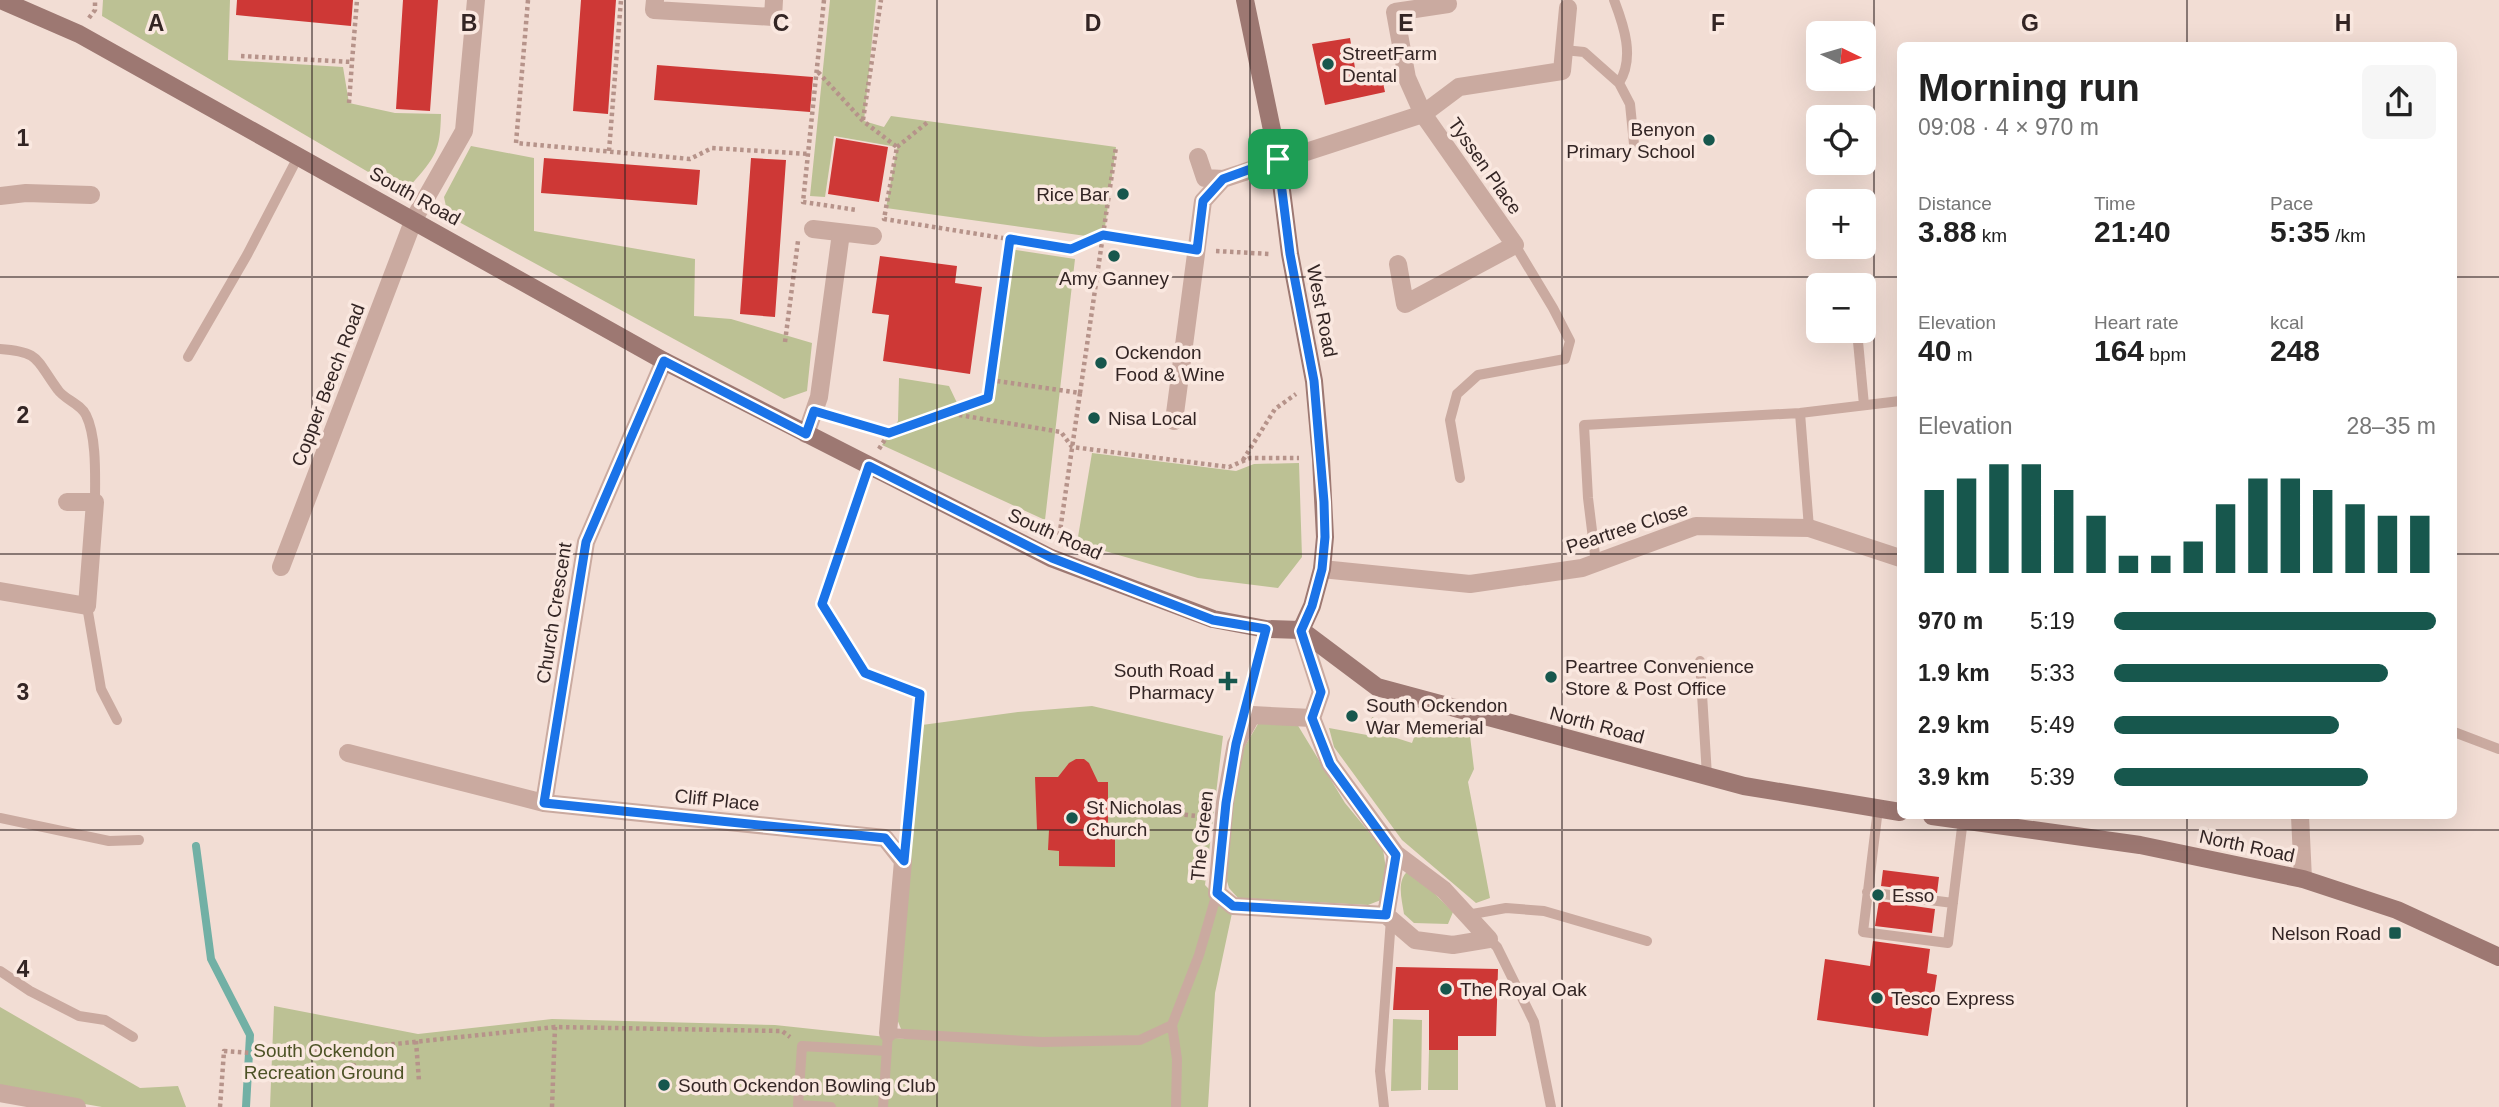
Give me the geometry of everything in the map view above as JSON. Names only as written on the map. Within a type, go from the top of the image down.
[{"type":"main road","name":"West Road","points":[[1245,0],[1278,159],[1290,254],[1314,381],[1321,459],[1325,526],[1322,569],[1312,606],[1301,631]]},
{"type":"main road","name":"South Road","points":[[2,4],[79,34],[664,361],[1052,558],[1213,620],[1266,629],[1301,631]]},
{"type":"main road","name":"North Road","points":[[1301,631],[1377,687],[1744,786],[1897,812]]},
{"type":"main road","name":"North Road","points":[[1963,819],[2140,845],[2303,879],[2397,909],[2499,957]]},
{"type":"street","name":"Copper Beech Road","points":[[281,566],[414,219],[464,131],[476,0]]},
{"type":"street","points":[[654,0],[654,10],[773,18],[774,0]]},
{"type":"street","name":"Tyssen Place","points":[[1398,264],[1405,303],[1515,245],[1423,114],[1407,78],[1395,12],[1448,4]]},
{"type":"street","name":"Tyssen Place","points":[[1223,179],[1423,114],[1460,87],[1562,71],[1568,4]]},
{"type":"street","points":[[1198,158],[1205,178],[1223,179]]},
{"type":"street","points":[[1174,421],[1203,201],[1223,179]]},
{"type":"street","points":[[0,195],[91,195]]},
{"type":"street","points":[[805,224],[841,233],[873,236]]},
{"type":"street","points":[[806,434],[819,397],[841,233]]},
{"type":"street","name":"Church Crescent","points":[[544,803],[586,542],[664,361]]},
{"type":"street","points":[[0,591],[87,606],[95,502],[67,502]]},
{"type":"street","name":"Peartree Close","points":[[1322,569],[1470,584],[1582,568],[1696,526],[1809,528],[1897,557]]},
{"type":"street","points":[[1301,631],[1321,692],[1312,718],[1330,764],[1396,855],[1444,890],[1489,939]]},
{"type":"street","name":"The Green","points":[[1312,718],[1252,715],[1236,744],[1224,819],[1217,893],[1233,906],[1389,917]]},
{"type":"street","name":"Cliff Place","points":[[348,754],[544,803],[885,838],[904,861]]},
{"type":"street","points":[[2300,819],[2303,879]]},
{"type":"street","points":[[1396,855],[1389,917],[1415,940],[1453,944],[1489,939]]},
{"type":"street","points":[[887,1042],[904,861]]},
{"type":"street","points":[[0,1093],[77,1107]]},
{"type":"lane","points":[[1614,0],[1627,47],[1626,73],[1619,83]]},
{"type":"lane","points":[[1564,50],[1584,52],[1619,83],[1630,104],[1634,144]]},
{"type":"lane","points":[[188,357],[247,255],[299,155]]},
{"type":"lane","points":[[1460,478],[1450,420],[1457,394],[1478,375],[1565,359],[1570,341],[1515,245]]},
{"type":"lane","points":[[1858,343],[1864,405]]},
{"type":"lane","points":[[0,349],[35,355],[60,394],[76,403],[86,415],[91,437],[95,502]]},
{"type":"lane","points":[[1596,563],[1588,498],[1584,425],[1800,412],[1897,401]]},
{"type":"lane","points":[[1800,412],[1809,528]]},
{"type":"lane","points":[[87,606],[102,689],[117,720]]},
{"type":"lane","points":[[1700,661],[1707,776]]},
{"type":"lane","points":[[2457,733],[2499,749]]},
{"type":"lane","points":[[1878,809],[1863,932],[1921,940],[1948,943],[1963,819]]},
{"type":"lane","points":[[0,818],[109,841],[139,840]]},
{"type":"lane","points":[[1867,892],[1953,903]]},
{"type":"lane","points":[[1176,1107],[1177,1059],[1172,1026],[1199,955],[1217,893]]},
{"type":"lane","points":[[1467,915],[1506,908],[1544,911],[1647,941]]},
{"type":"lane","points":[[1384,1107],[1380,1071],[1389,917]]},
{"type":"lane","points":[[1489,939],[1497,947],[1534,1022],[1551,1107]]},
{"type":"lane","points":[[0,971],[30,991],[79,1016],[105,1020],[133,1037]]},
{"type":"lane","points":[[831,1107],[798,1105],[802,1046],[887,1042],[1140,1040],[1172,1026]]},
{"type":"lane","points":[[883,1107],[887,1042]]},
{"type":"path","points":[[349,103],[357,0]]},
{"type":"path","points":[[528,0],[516,143],[690,159],[712,148],[809,154]]},
{"type":"path","points":[[609,151],[621,0]]},
{"type":"path","points":[[785,342],[805,224],[803,202],[824,0]]},
{"type":"path","points":[[863,121],[881,0]]},
{"type":"path","points":[[241,56],[352,62]]},
{"type":"path","points":[[818,72],[863,121],[897,147]]},
{"type":"path","points":[[884,219],[897,147],[929,121]]},
{"type":"path","points":[[1059,538],[1116,146]]},
{"type":"path","points":[[803,202],[871,212]]},
{"type":"path","points":[[877,215],[884,219],[1071,249],[1103,235],[1197,250],[1290,254]]},
{"type":"path","points":[[814,411],[889,433],[988,398],[1010,239]]},
{"type":"path","points":[[990,380],[1080,393]]},
{"type":"path","points":[[1243,461],[1275,409],[1314,381]]},
{"type":"path","points":[[947,413],[1061,432],[1072,447],[1229,467],[1250,458],[1321,459]]},
{"type":"path","points":[[889,433],[869,466],[822,604],[865,673],[920,694],[904,861]]},
{"type":"path","points":[[1246,705],[1266,629]]},
{"type":"path","points":[[1108,806],[1224,819]]},
{"type":"path","points":[[552,1107],[555,1027]]},
{"type":"path","points":[[220,1107],[224,1051],[265,1054],[357,1048],[555,1027],[782,1031],[802,1046]]},
{"type":"path","points":[[416,1041],[419,1081]]},
{"type":"path","points":[[350,1080],[357,1048]]},
{"type":"green space","points":[[103,0],[230,0],[228,60],[343,67],[349,103],[395,113],[441,114],[435,153],[411,185],[387,183],[102,16]]},
{"type":"green space","points":[[830,0],[876,0],[864,121],[884,127],[891,116],[1116,147],[1105,227],[1086,236],[886,208],[897,147],[834,136],[825,197],[810,196]]},
{"type":"green space","points":[[471,146],[534,158],[534,231],[695,259],[694,316],[731,319],[812,343],[807,391],[784,399],[448,216],[444,197]]},
{"type":"green space","points":[[1009,249],[1075,259],[1045,520],[882,445],[898,421],[899,378],[949,386],[958,405],[988,398]]},
{"type":"green space","points":[[1092,453],[1236,471],[1254,464],[1299,463],[1302,557],[1278,588],[1198,578],[1077,543]]},
{"type":"green space","name":"South Ockendon Recreation Ground","points":[[1092,706],[1223,736],[1205,885],[1232,913],[1215,993],[1208,1107],[270,1107],[274,1006],[418,1034],[552,1019],[775,1025],[905,1039],[897,1019],[911,827],[922,725],[1018,712]]},
{"type":"green space","points":[[1372,717],[1391,724],[1390,736],[1412,743],[1416,732],[1437,726],[1470,736],[1474,769],[1468,782],[1490,898],[1476,903],[1402,840],[1334,747],[1329,728],[1367,735]]},
{"type":"green space","points":[[1258,724],[1297,724],[1345,803],[1383,849],[1387,876],[1386,898],[1368,905],[1238,898],[1229,888],[1224,871],[1240,754]]},
{"type":"green space","points":[[1408,871],[1416,875],[1453,912],[1448,924],[1414,923],[1404,914],[1401,885]]},
{"type":"green space","points":[[0,1007],[140,1088],[178,1086],[186,1107],[102,1107],[50,1098],[0,1085]]},
{"type":"green space","points":[[1393,1019],[1422,1020],[1421,1090],[1391,1091]]},
{"type":"green space","points":[[1429,1050],[1458,1050],[1458,1090],[1428,1090]]},
{"type":"building","points":[[237,0],[353,0],[351,26],[236,15]]},
{"type":"building","points":[[403,0],[438,0],[430,111],[396,109]]},
{"type":"building","points":[[581,0],[616,0],[608,114],[573,111]]},
{"type":"building","name":"StreetFarm Dental","points":[[1350,38],[1356,74],[1380,69],[1385,92],[1325,105],[1312,44]]},
{"type":"building","points":[[657,65],[813,77],[810,112],[654,100]]},
{"type":"building","points":[[836,138],[888,147],[879,202],[828,194]]},
{"type":"building","points":[[544,158],[700,170],[697,205],[541,193]]},
{"type":"building","points":[[751,158],[786,160],[775,317],[740,314]]},
{"type":"building","points":[[880,256],[957,266],[955,283],[982,287],[970,374],[883,361],[889,315],[872,313]]},
{"type":"building","name":"St Nicholas Church","points":[[1084,759],[1089,763],[1098,782],[1108,782],[1108,831],[1115,832],[1115,867],[1059,866],[1059,851],[1048,850],[1049,830],[1037,830],[1035,777],[1058,777],[1069,763]]},
{"type":"building","points":[[1883,870],[1939,877],[1937,893],[1881,886]]},
{"type":"building","points":[[1879,901],[1935,909],[1932,933],[1875,926]]},
{"type":"building","name":"Tesco Express","points":[[1873,941],[1930,949],[1927,973],[1937,975],[1928,1036],[1817,1020],[1825,959],[1870,966]]},
{"type":"building","name":"The Royal Oak","points":[[1396,967],[1498,969],[1496,1036],[1458,1036],[1458,1050],[1429,1050],[1429,1010],[1393,1010]]},
{"type":"waterway","points":[[196,846],[211,959],[250,1035],[246,1107]]},
{"type":"place","name":"StreetFarm Dental","points":[[1328,64]]},
{"type":"place","name":"Benyon Primary School","points":[[1709,140]]},
{"type":"place","name":"Rice Bar","points":[[1123,194]]},
{"type":"place","name":"Amy Ganney","points":[[1114,256]]},
{"type":"place","name":"Ockendon Food & Wine","points":[[1101,363]]},
{"type":"place","name":"Nisa Local","points":[[1094,418]]},
{"type":"place","name":"Peartree Convenience Store & Post Office","points":[[1551,677]]},
{"type":"place","name":"South Road Pharmacy","points":[[1228,681]]},
{"type":"place","name":"South Ockendon War Memerial","points":[[1352,716]]},
{"type":"place","name":"St Nicholas Church","points":[[1072,818]]},
{"type":"place","name":"Esso","points":[[1878,895]]},
{"type":"place","name":"Nelson Road","points":[[2395,933]]},
{"type":"place","name":"The Royal Oak","points":[[1446,989]]},
{"type":"place","name":"Tesco Express","points":[[1877,998]]},
{"type":"place","name":"South Ockendon Bowling Club","points":[[664,1085]]},
{"type":"route","points":[[1278,159],[1290,254],[1314,381],[1324,502],[1322,569],[1312,606],[1301,631],[1321,692],[1312,718],[1330,764],[1396,855],[1386,915],[1330,913],[1255,905],[1233,906],[1217,893],[1226,803],[1236,744],[1266,629],[1213,620],[1052,558],[869,466],[822,604],[865,673],[920,694],[904,861],[885,838],[544,803],[586,542],[664,361],[806,434],[814,411],[889,433],[988,398],[1010,239],[1071,249],[1103,235],[1197,250],[1203,201],[1223,179],[1278,159]]}]
